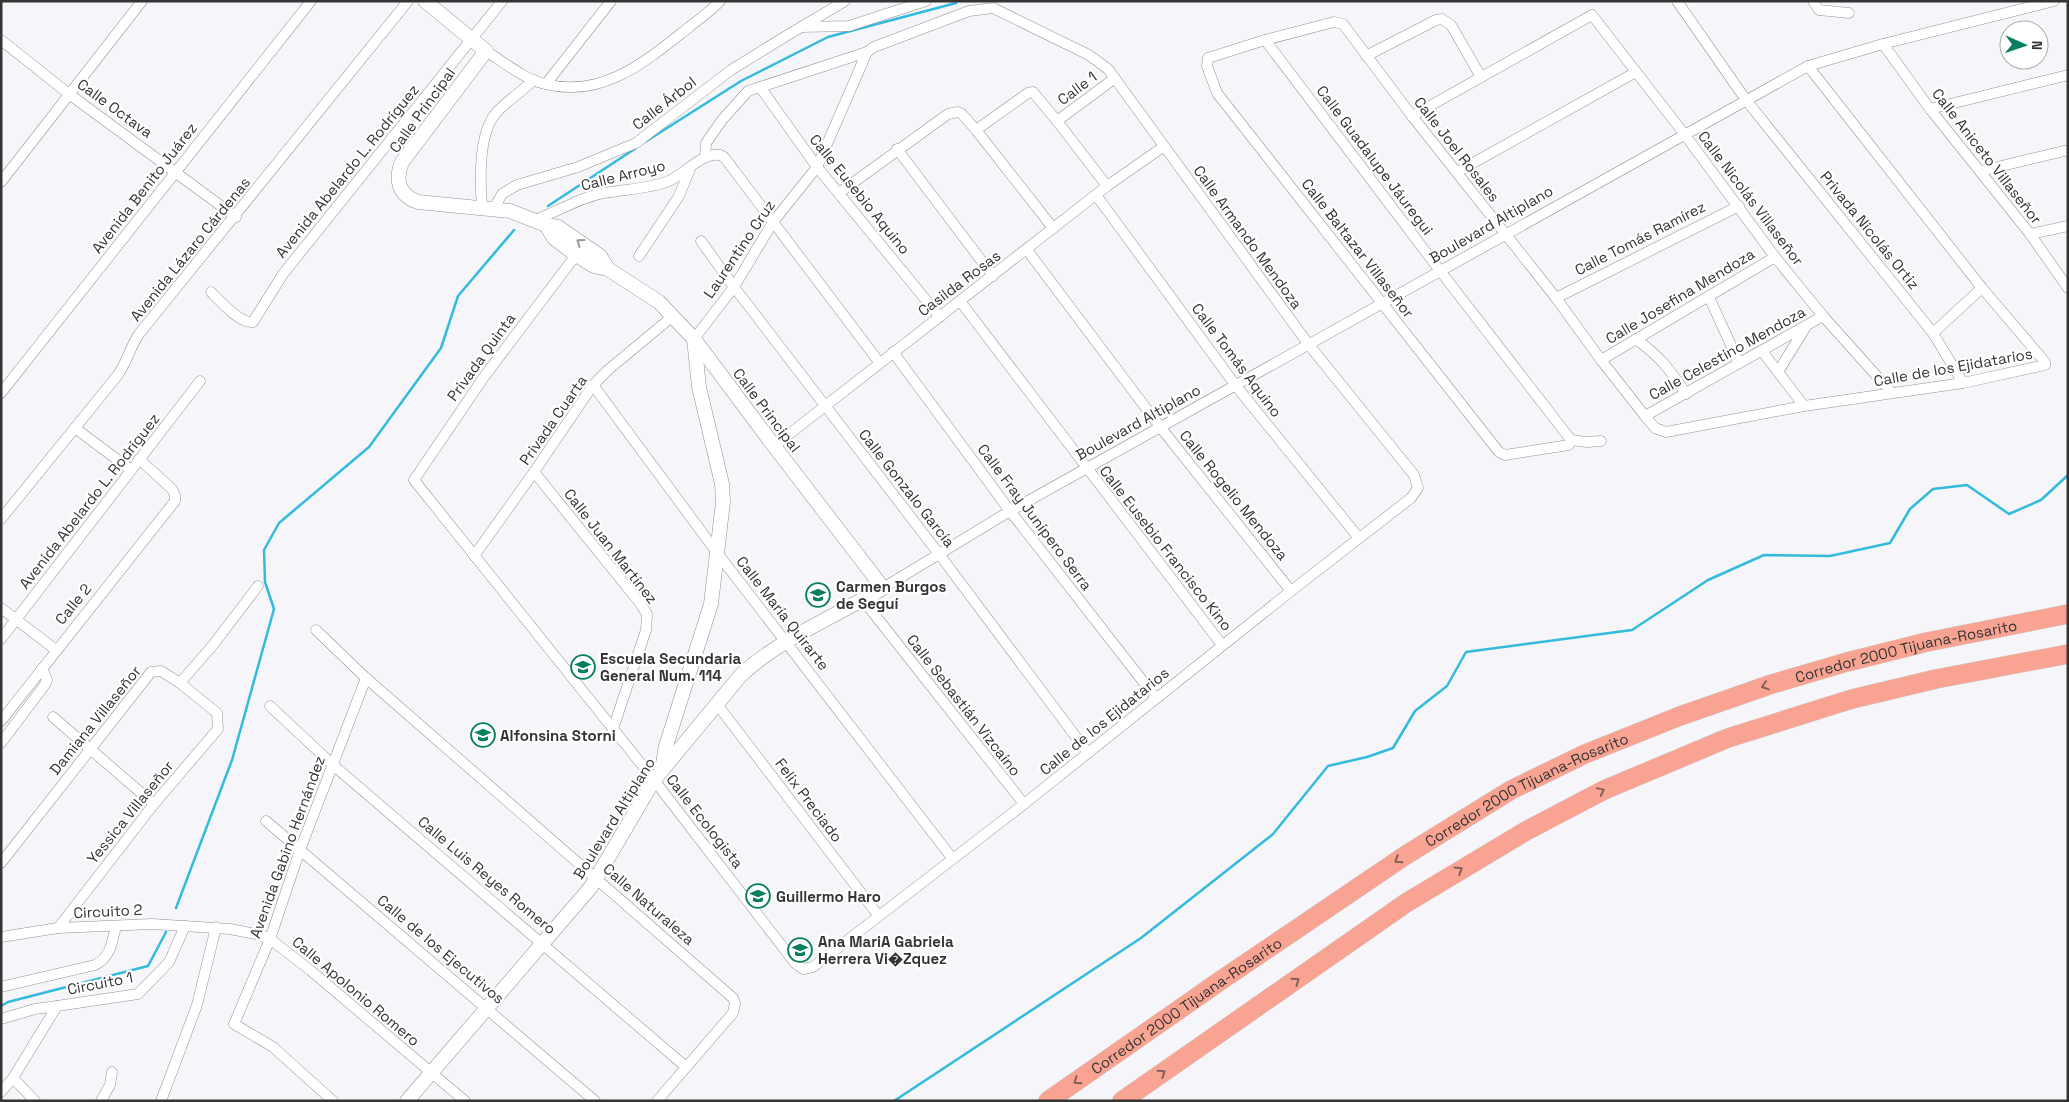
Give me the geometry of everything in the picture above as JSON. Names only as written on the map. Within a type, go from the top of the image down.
[{"type":"highway","name":"Corredor 2000 Tijuana-Rosarito","points":[[1048,1101],[1406,855],[1511,790],[1585,754],[1680,716],[1772,684],[1847,662],[1927,642],[2068,614]]},
{"type":"highway","points":[[1122,1101],[1406,903],[1518,835],[1604,790],[1728,738],[1852,698],[1936,679],[2068,654]]},
{"type":"street","points":[[1,182],[142,1]]},
{"type":"street","name":"Avenida Benito Juárez","points":[[1,393],[311,1]]},
{"type":"street","name":"Avenida Lázaro Cárdenas","points":[[1,518],[124,367],[133,343],[408,1]]},
{"type":"street","points":[[425,1],[486,51],[534,80],[546,84],[571,86],[612,80],[645,62],[708,14],[720,1]]},
{"type":"street","name":"Avenida Abelardo L. Rodríguez","points":[[211,292],[223,305],[244,320],[252,322],[283,274],[502,1]]},
{"type":"street","points":[[546,84],[611,1]]},
{"type":"street","points":[[830,11],[837,1]]},
{"type":"street","name":"Calle Árbol","points":[[488,208],[502,194],[517,185],[578,167],[636,143],[731,70],[845,1]]},
{"type":"street","points":[[800,27],[848,26],[926,1]]},
{"type":"street","name":"Privada Nicolás Ortiz","points":[[1677,1],[1746,100],[1934,333],[1963,383]]},
{"type":"street","points":[[1812,1],[1819,10],[1849,13]]},
{"type":"street","name":"Boulevard Altiplano","points":[[408,1101],[596,878],[658,775],[716,703],[749,667],[787,642],[863,600],[1010,511],[1808,66],[1883,44],[2046,2]]},
{"type":"street","name":"Calle Armando Mendoza","points":[[710,155],[706,143],[722,120],[748,91],[867,52],[874,47],[968,6],[993,8],[1099,61],[1115,78],[1163,147],[1309,345],[1414,475],[1418,488]]},
{"type":"street","name":"Calle Nicolás Villaseñor","points":[[1481,77],[1589,15],[1593,16],[1739,206],[1775,257],[1823,316],[1892,394]]},
{"type":"street","points":[[1366,56],[1436,20],[1442,20],[1451,25],[1481,77],[1412,116]]},
{"type":"street","name":"Calle Joel Rosales","points":[[1264,40],[1337,22],[1342,24],[1504,234],[1556,298],[1645,416],[1655,428],[1666,432]]},
{"type":"street","name":"Calle Octava","points":[[1,40],[69,94],[236,217]]},
{"type":"street","name":"Calle Baltazar Villaseñor","points":[[1264,40],[1208,58],[1207,66],[1217,93],[1501,454],[1569,445],[1572,440]]},
{"type":"street","name":"Calle Guadalupe Jáuregui","points":[[1264,40],[1572,440]]},
{"type":"street","name":"Calle Aniceto Villaseñor","points":[[1883,44],[1930,109],[2030,234],[2068,288]]},
{"type":"street","name":"Calle Principal","points":[[486,51],[409,152],[398,172],[398,182],[402,191],[408,198],[418,202],[510,211],[541,223],[558,227],[600,256],[608,269]]},
{"type":"street","name":"Laurentino Cruz","points":[[694,339],[734,287],[773,222],[817,167],[867,52]]},
{"type":"street","name":"Calle de los Ejidatarios","points":[[1666,432],[1804,406],[1963,383],[2045,365],[2045,362],[1982,288],[1808,66]]},
{"type":"street","points":[[1457,172],[1636,72]]},
{"type":"street","points":[[1930,109],[2068,75]]},
{"type":"street","name":"Calle 1","points":[[1058,121],[1115,78]]},
{"type":"street","points":[[488,208],[481,164],[490,123],[499,110],[534,80]]},
{"type":"street","name":"Calle Eusebio Aquino","points":[[760,87],[817,167],[940,317]]},
{"type":"street","points":[[976,130],[1030,92],[1037,95],[1107,186]]},
{"type":"street","points":[[839,193],[897,149],[953,112],[962,114],[976,130],[1053,228]]},
{"type":"street","name":"Casilda Rosas","points":[[774,446],[879,362],[1027,250],[1107,186],[1163,147]]},
{"type":"street","points":[[897,149],[993,276]]},
{"type":"street","points":[[1981,171],[2068,150]]},
{"type":"street","points":[[710,155],[724,157],[879,362]]},
{"type":"street","name":"Calle Arroyo","points":[[541,223],[602,193],[653,186],[668,181],[710,155]]},
{"type":"street","points":[[639,256],[679,196],[691,168]]},
{"type":"street","name":"Calle Tomás Aquino","points":[[1096,195],[1236,386],[1359,538]]},
{"type":"street","name":"Calle Tomás Ramírez","points":[[1556,298],[1739,206]]},
{"type":"street","name":"Calle Principal","points":[[541,223],[552,236],[576,255],[594,266],[608,269],[640,288],[673,316],[694,339],[883,588]]},
{"type":"street","points":[[2030,234],[2068,226]]},
{"type":"street","name":"Calle Gonzalo García","points":[[701,241],[1088,753]]},
{"type":"street","name":"Calle Rogelio Mendoza","points":[[1027,250],[1161,428],[1291,590]]},
{"type":"street","name":"Privada Quinta","points":[[414,480],[489,369],[576,255]]},
{"type":"street","name":"Calle Josefina Mendoza","points":[[1601,360],[1775,257]]},
{"type":"street","points":[[1934,333],[1982,288]]},
{"type":"street","points":[[1709,296],[1739,363]]},
{"type":"street","name":"Calle Eusebio Francisco Kino","points":[[960,301],[1222,646]]},
{"type":"street","name":"Privada Cuarta","points":[[474,556],[593,385],[608,370],[673,316]]},
{"type":"street","name":"Calle Celestino Mendoza","points":[[1645,416],[1823,316]]},
{"type":"street","points":[[1778,372],[1805,327]]},
{"type":"street","points":[[658,775],[711,604],[718,554],[723,493],[699,387],[694,339]]},
{"type":"street","points":[[1636,340],[1667,365],[1686,394]]},
{"type":"street","points":[[1762,351],[1804,406]]},
{"type":"street","name":"Calle Fray Junípero Serra","points":[[893,352],[1010,511],[1156,698]]},
{"type":"street","name":"Avenida Abelardo L. Rodríguez","points":[[1,639],[200,381]]},
{"type":"street","name":"Calle María Quirarte","points":[[593,385],[718,554],[952,858]]},
{"type":"street","points":[[75,428],[131,470]]},
{"type":"street","points":[[1572,440],[1601,441]]},
{"type":"street","name":"Calle 2","points":[[1,721],[175,501],[172,489],[139,459]]},
{"type":"street","name":"Calle Juan Martínez","points":[[534,472],[647,614],[646,630],[613,729]]},
{"type":"street","name":"Calle Ecologista","points":[[414,480],[613,729],[658,775],[795,963],[803,968]]},
{"type":"street","name":"Calle de los Ejidatarios","points":[[803,968],[813,967],[1024,804],[1291,590],[1411,498],[1418,488]]},
{"type":"street","points":[[180,683],[213,645],[258,586]]},
{"type":"street","name":"Calle Sebastián Vizcaíno","points":[[863,600],[1024,804]]},
{"type":"street","points":[[1,608],[56,650]]},
{"type":"street","name":"Calle Naturaleza","points":[[316,630],[366,678],[730,993],[735,1003],[733,1013],[686,1067]]},
{"type":"street","points":[[1,743],[44,686],[47,680],[42,668]]},
{"type":"street","name":"Damiana Villaseñor","points":[[2,860],[151,672],[161,671],[180,683],[217,714]]},
{"type":"street","name":"Avenida Gabino Hernández","points":[[333,1101],[273,1047],[234,1024],[270,939],[300,850],[366,678]]},
{"type":"street","name":"Felix Preciado","points":[[716,703],[878,915]]},
{"type":"street","name":"Calle Luis Reyes Romero","points":[[270,706],[333,765],[686,1067]]},
{"type":"street","name":"Yessica Villaseñor","points":[[58,928],[154,804],[218,729],[217,714]]},
{"type":"street","points":[[54,717],[154,804]]},
{"type":"street","name":"Calle de los Ejecutivos","points":[[266,821],[595,1101]]},
{"type":"street","name":"Circuito 2","points":[[1,937],[58,928],[152,924],[216,928]]},
{"type":"street","name":"Circuito 1","points":[[1,987],[95,965],[104,960],[109,954],[116,926]]},
{"type":"street","name":"Circuito 1","points":[[1,1092],[13,1078],[57,1006],[138,994],[169,962],[185,926]]},
{"type":"street","points":[[161,1101],[197,1005],[216,928]]},
{"type":"street","name":"Calle Apolonio Romero","points":[[216,928],[250,932],[270,939],[310,970],[465,1101]]},
{"type":"street","points":[[1,1019],[36,1009],[57,1006]]},
{"type":"street","points":[[657,1101],[686,1067]]},
{"type":"street","points":[[101,1101],[110,1085],[112,1072]]},
{"type":"street","points":[[13,1078],[35,1101]]},
{"type":"waterway","points":[[645,142],[741,81],[828,37],[956,3]]},
{"type":"waterway","points":[[548,206],[636,148]]},
{"type":"waterway","points":[[176,908],[232,760],[274,609],[265,582],[264,550],[279,523],[369,447],[441,348],[458,296],[514,230]]},
{"type":"waterway","points":[[894,1101],[1141,938],[1273,834],[1328,766],[1367,757],[1393,748],[1415,711],[1447,686],[1466,652],[1632,630],[1708,580],[1764,555],[1830,556],[1890,543],[1910,509],[1933,489],[1967,485],[2009,514],[2041,500],[2068,475]]},
{"type":"waterway","points":[[1,1006],[8,1002],[148,966],[166,932]]},
{"type":"place","name":"Carmen Burgos de Seguí","points":[[818,595]]},
{"type":"place","name":"Escuela Secundaria General Num. 114","points":[[583,667]]},
{"type":"place","name":"Alfonsina Storni","points":[[483,735]]},
{"type":"place","name":"Guillermo Haro","points":[[758,896]]},
{"type":"place","name":"Ana MariA Gabriela Herrera Vi�Zquez","points":[[800,950]]}]
